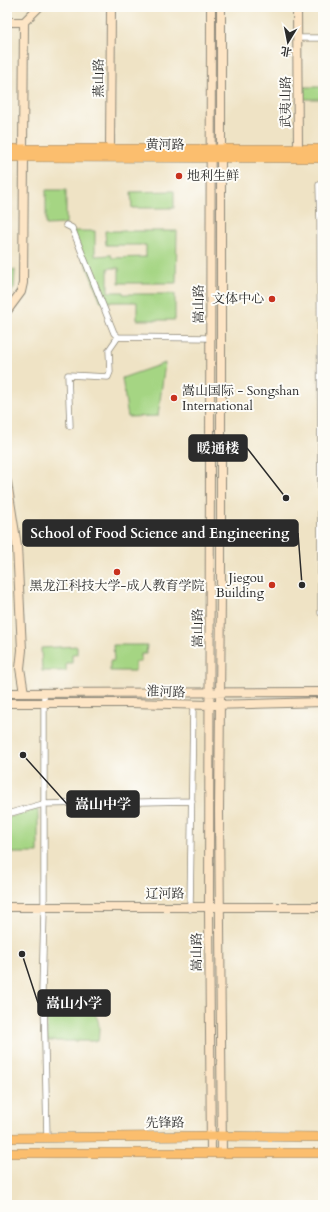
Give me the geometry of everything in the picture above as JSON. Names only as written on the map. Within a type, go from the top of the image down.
[{"type":"main road","points":[[7,22],[24,22],[40,7]]},
{"type":"main road","name":"燕山路","points":[[110,148],[111,7]]},
{"type":"main road","name":"嵩山路","points":[[211,7],[209,908],[211,1153]]},
{"type":"main road","name":"嵩山路","points":[[221,7],[220,908],[222,1153]]},
{"type":"main road","name":"武夷山路","points":[[297,7],[298,149]]},
{"type":"main road","points":[[7,311],[21,292],[22,283],[24,22]]},
{"type":"main road","name":"黄河路","points":[[7,157],[24,153],[110,148],[211,153]]},
{"type":"main road","name":"黄河路","points":[[7,149],[24,153],[221,153],[323,158]]},
{"type":"main road","name":"黄河路","points":[[221,153],[323,149]]},
{"type":"main road","points":[[7,482],[17,546],[22,650],[20,668],[24,692]]},
{"type":"main road","name":"淮河路","points":[[7,693],[323,692]]},
{"type":"main road","name":"淮河路","points":[[7,703],[220,705],[323,702]]},
{"type":"main road","name":"辽河路","points":[[7,907],[44,909]]},
{"type":"main road","name":"辽河路","points":[[7,911],[44,909],[323,907]]},
{"type":"main road","name":"辽河路","points":[[220,908],[323,911]]},
{"type":"main road","name":"先锋路","points":[[7,1138],[210,1136],[323,1137]]},
{"type":"main road","points":[[7,1153],[323,1153]]},
{"type":"street","points":[[298,38],[323,38]]},
{"type":"street","points":[[323,185],[319,185],[322,222],[321,613],[323,613]]},
{"type":"street","points":[[66,225],[72,228],[114,333],[118,337],[211,338]]},
{"type":"street","points":[[70,426],[68,375],[108,377],[110,372],[109,350],[118,337]]},
{"type":"street","points":[[44,693],[44,909],[42,993],[44,999],[47,1138]]},
{"type":"street","points":[[190,908],[193,705]]},
{"type":"street","points":[[7,814],[43,804],[192,801]]},
{"type":"green space","points":[[301,87],[323,87],[323,99],[301,99]]},
{"type":"green space","points":[[46,190],[66,190],[66,224],[46,225]]},
{"type":"green space","points":[[174,191],[174,208],[132,208],[131,192]]},
{"type":"green space","points":[[73,231],[95,231],[95,256],[111,255],[112,258],[146,257],[146,245],[106,245],[105,231],[177,231],[176,283],[119,283],[119,268],[108,268],[108,292],[123,292],[123,294],[175,294],[175,320],[137,320],[137,302],[101,302]]},
{"type":"green space","points":[[7,270],[15,270],[14,288],[7,299]]},
{"type":"green space","points":[[165,363],[158,416],[128,417],[122,378]]},
{"type":"green space","points":[[113,645],[147,645],[146,654],[141,654],[141,662],[135,662],[135,671],[110,671],[110,661],[114,661]]},
{"type":"green space","points":[[77,646],[77,654],[72,654],[72,663],[66,663],[66,671],[42,671],[41,648]]},
{"type":"green space","points":[[38,809],[38,853],[7,853],[7,818]]},
{"type":"green space","points":[[79,1002],[97,1017],[99,1027],[98,1041],[47,1041],[46,1003]]},
{"type":"place","name":"地利生鲜","points":[[179,176]]},
{"type":"place","name":"文体中心","points":[[272,299]]},
{"type":"place","name":"嵩山国际 - Songshan International","points":[[174,398]]},
{"type":"place","name":"暖通楼","points":[[286,498]]},
{"type":"place","name":"黑龙江科技大学-成人教育学院","points":[[117,572]]},
{"type":"place","name":"Jiegou Building","points":[[272,585]]},
{"type":"place","name":"School of Food Science and Engineering","points":[[302,585]]},
{"type":"place","name":"嵩山中学","points":[[23,755]]},
{"type":"place","name":"嵩山小学","points":[[22,954]]}]
